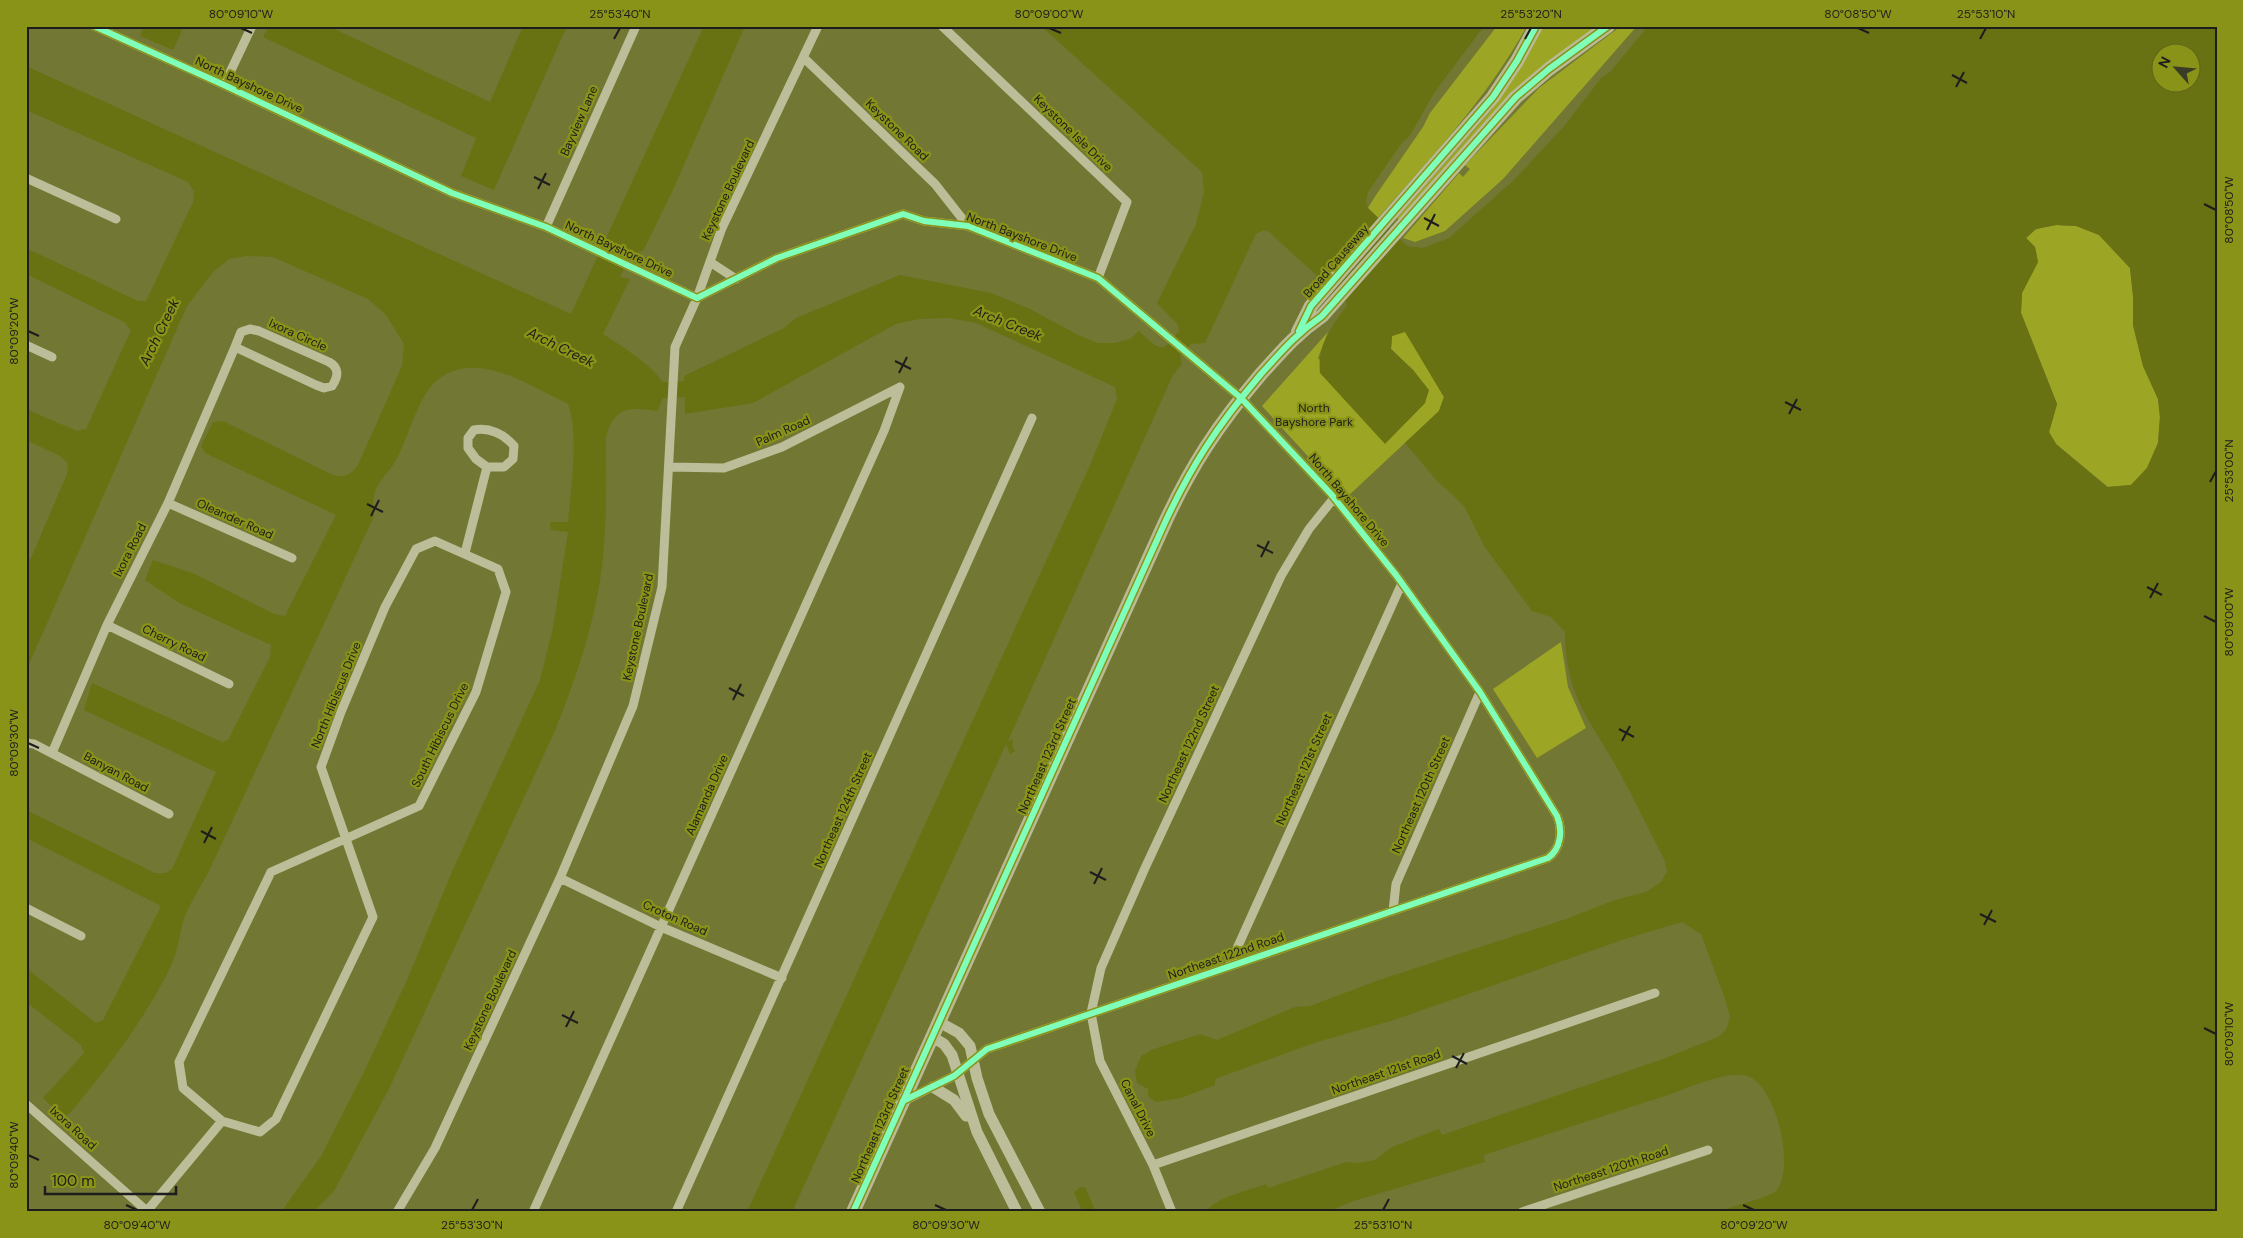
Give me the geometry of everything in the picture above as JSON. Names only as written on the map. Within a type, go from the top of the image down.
[{"type":"main road","name":"Broad Causeway","points":[[1298,333],[1311,306],[1493,97],[1517,61],[1536,26]]},
{"type":"main road","name":"Broad Causeway","points":[[1298,333],[1322,316],[1516,97],[1549,69],[1608,26]]},
{"type":"main road","name":"Northeast 123rd Street","points":[[853,1212],[1182,486],[1210,438],[1241,398],[1298,333]]},
{"type":"street","name":"North Bayshore Drive","points":[[94,26],[452,193],[546,227],[697,298],[777,258],[903,214],[924,221],[968,226],[1098,278],[1241,398],[1334,498],[1402,583],[1480,692],[1557,816],[1561,830],[1559,842]]},
{"type":"street","points":[[224,85],[252,26]]},
{"type":"street","name":"Bayview Lane","points":[[546,227],[636,26]]},
{"type":"street","name":"Keystone Boulevard","points":[[397,1212],[435,1148],[560,878],[633,706],[662,588],[675,347],[697,298],[722,228],[818,26]]},
{"type":"street","name":"Keystone Isle Drive","points":[[942,26],[1127,202],[1098,278]]},
{"type":"street","name":"Keystone Road","points":[[804,58],[935,184],[968,226]]},
{"type":"street","points":[[26,178],[116,219]]},
{"type":"street","points":[[710,262],[736,279]]},
{"type":"street","name":"Ixora Circle","points":[[235,347],[324,388],[332,386],[336,379],[338,372],[334,365],[329,362],[259,331],[250,329],[241,332]]},
{"type":"street","name":"Ixora Road","points":[[52,753],[107,624],[168,503],[241,332]]},
{"type":"street","points":[[26,345],[52,357]]},
{"type":"street","name":"Palm Road","points":[[669,467],[724,468],[790,443],[900,387]]},
{"type":"street","name":"Alamanda Drive","points":[[533,1212],[884,431],[900,387]]},
{"type":"street","name":"Northeast 124th Street","points":[[676,1212],[1032,418]]},
{"type":"street","points":[[484,428],[507,437],[514,446],[513,459],[504,467],[487,467],[468,448],[468,438],[474,430],[484,428]]},
{"type":"street","points":[[466,553],[487,467]]},
{"type":"street","name":"Northeast 122nd Street","points":[[1091,1014],[1105,959],[1277,585],[1308,528],[1334,498]]},
{"type":"street","name":"Oleander Road","points":[[168,503],[292,558]]},
{"type":"street","name":"North Hibiscus Drive","points":[[346,837],[322,767],[344,703],[385,607],[416,549],[435,540],[466,553]]},
{"type":"street","name":"South Hibiscus Drive","points":[[346,837],[419,806],[476,692],[506,592],[498,569],[466,553]]},
{"type":"street","name":"Northeast 121st Street","points":[[1229,966],[1402,583]]},
{"type":"street","name":"Cherry Road","points":[[107,624],[229,684]]},
{"type":"street","name":"Northeast 120th Street","points":[[1393,911],[1396,884],[1480,692]]},
{"type":"street","points":[[26,743],[34,744],[52,753]]},
{"type":"street","name":"Banyan Road","points":[[52,753],[169,814]]},
{"type":"street","points":[[346,837],[373,917],[276,1119],[260,1132],[222,1121],[183,1088],[179,1062],[271,872],[346,837]]},
{"type":"street","name":"Northeast 122nd Road","points":[[903,1101],[958,1073],[987,1049],[1548,858],[1556,850],[1559,842]]},
{"type":"street","name":"Croton Road","points":[[560,878],[661,926],[782,978]]},
{"type":"street","points":[[26,908],[80,936]]},
{"type":"street","name":"Northeast 121st Road","points":[[1153,1165],[1655,993]]},
{"type":"street","name":"Canal Drive","points":[[1091,1014],[1100,1061],[1153,1165],[1172,1212]]},
{"type":"street","points":[[940,1022],[956,1030],[966,1039],[989,1114],[1040,1212]]},
{"type":"street","points":[[932,1037],[947,1047],[958,1073],[977,1132],[1017,1212]]},
{"type":"street","points":[[933,1087],[954,1100],[977,1132]]},
{"type":"street","name":"Ixora Road","points":[[26,1104],[147,1211]]},
{"type":"street","points":[[147,1211],[222,1121]]},
{"type":"street","name":"Northeast 120th Road","points":[[1522,1212],[1708,1150]]},
{"type":"green space","points":[[1497,26],[1527,26],[1511,53],[1476,103],[1439,149],[1378,218],[1368,208],[1374,198],[1423,127],[1430,113]]},
{"type":"green space","points":[[1542,26],[1599,26],[1561,53],[1400,220],[1397,218],[1492,109]]},
{"type":"green space","points":[[1621,26],[1637,26],[1503,179],[1445,231],[1415,242],[1403,238],[1459,173],[1463,177],[1470,169],[1465,165],[1539,88]]},
{"type":"green space","points":[[2056,225],[2077,226],[2099,235],[2130,268],[2133,296],[2133,325],[2143,366],[2158,399],[2160,417],[2158,443],[2147,468],[2131,485],[2108,487],[2056,444],[2049,432],[2057,404],[2021,313],[2022,293],[2038,262],[2035,247],[2026,238],[2036,229]]},
{"type":"green space","name":"North Bayshore Park","points":[[1405,331],[1444,397],[1439,411],[1346,498],[1262,406],[1328,332],[1318,358],[1385,443],[1425,403],[1414,371],[1391,349],[1392,336]]},
{"type":"green space","points":[[1561,642],[1568,687],[1586,728],[1537,758],[1493,689]]},
{"type":"water","points":[[144,26],[184,26],[173,50],[140,36]]},
{"type":"water","points":[[269,26],[328,26],[490,102],[523,26],[567,26],[494,190],[461,176],[476,138],[263,37]]},
{"type":"water","points":[[704,26],[745,26],[672,192],[643,251],[631,254],[620,277],[630,279],[603,334],[654,371],[660,378],[664,391],[657,411],[631,409],[624,411],[614,419],[609,427],[606,437],[606,518],[602,569],[593,617],[579,664],[554,733],[389,1089],[334,1191],[313,1212],[281,1212],[321,1156],[363,1074],[407,980],[451,874],[540,680],[553,628],[568,532],[551,530],[550,522],[568,522],[574,446],[568,404],[518,379],[483,368],[466,368],[449,372],[434,383],[424,397],[400,452],[377,487],[373,504],[374,516],[209,871],[187,912],[176,954],[159,990],[136,1027],[97,1080],[69,1114],[62,1116],[43,1098],[84,1053],[81,1045],[26,1002],[26,968],[96,1023],[103,1020],[161,906],[26,838],[26,810],[155,873],[165,873],[172,869],[216,772],[84,710],[92,683],[222,742],[228,740],[270,657],[271,645],[179,603],[145,580],[153,560],[195,574],[274,614],[285,616],[336,515],[205,453],[201,446],[213,422],[223,421],[333,475],[347,475],[358,465],[402,366],[404,344],[386,315],[368,299],[273,257],[247,256],[229,259],[213,272],[187,306],[26,671],[26,562],[31,558],[67,474],[68,463],[60,456],[26,440],[26,409],[77,431],[86,429],[131,330],[124,322],[26,274],[26,248],[138,301],[146,301],[193,202],[194,192],[188,182],[26,110],[26,66],[571,314]]},
{"type":"water","points":[[1041,26],[1484,26],[1434,93],[1411,134],[1401,144],[1368,192],[1366,202],[1368,208],[1407,246],[1423,248],[1449,238],[1515,179],[1565,125],[1602,77],[1610,72],[1648,26],[2217,26],[2217,1212],[1716,1212],[1772,1193],[1776,1191],[1782,1180],[1784,1164],[1783,1146],[1780,1127],[1773,1108],[1765,1092],[1755,1081],[1744,1075],[1736,1075],[1706,1081],[1484,1155],[1485,1162],[1354,1201],[1326,1212],[1207,1212],[1217,1202],[1225,1198],[1266,1184],[1268,1188],[1346,1162],[1358,1163],[1375,1160],[1392,1147],[1439,1129],[1442,1135],[1663,1059],[1718,1037],[1726,1030],[1730,1017],[1701,934],[1682,922],[1622,940],[1394,1020],[1317,1042],[1215,1079],[1215,1085],[1181,1098],[1156,1102],[1148,1096],[1148,1089],[1137,1083],[1135,1071],[1141,1056],[1154,1049],[1200,1034],[1217,1040],[1295,1007],[1310,1006],[1379,980],[1566,919],[1615,900],[1646,892],[1661,882],[1667,871],[1664,859],[1631,794],[1590,722],[1575,691],[1566,655],[1565,632],[1551,617],[1532,611],[1484,546],[1465,508],[1437,481],[1405,443],[1439,411],[1444,397],[1405,332],[1392,336],[1391,349],[1414,371],[1429,390],[1425,403],[1385,444],[1320,373],[1323,345],[1331,328],[1348,304],[1269,232],[1264,230],[1256,234],[1205,343],[1191,344],[1180,356],[1182,364],[1173,375],[1008,741],[1013,740],[1012,746],[1015,751],[1010,754],[1006,744],[792,1212],[747,1212],[1091,463],[1117,399],[1115,387],[976,323],[949,318],[920,319],[896,324],[753,403],[685,414],[684,376],[784,328],[796,318],[900,275],[991,293],[1028,308],[1080,336],[1098,343],[1114,343],[1130,339],[1139,331],[1156,346],[1164,347],[1179,331],[1178,325],[1157,303],[1196,224],[1204,192],[1202,172]],"holes":[[[2056,225],[2076,226],[2099,235],[2130,268],[2133,296],[2133,325],[2143,366],[2158,399],[2160,417],[2158,443],[2147,468],[2131,485],[2107,487],[2056,444],[2049,432],[2057,404],[2021,313],[2022,293],[2038,262],[2035,247],[2026,238],[2036,229]]]},
{"type":"water","points":[[1080,1187],[1085,1187],[1095,1210],[1094,1212],[1083,1212],[1074,1193]]},
{"type":"waterway","name":"Arch Creek","points":[[642,389],[647,391],[706,388]]},
{"type":"cycle path","points":[[94,26],[452,193],[546,227],[697,298],[777,258],[903,214],[924,221],[968,226],[1098,278],[1241,398],[1331,494],[1396,575],[1480,692],[1557,816],[1560,827],[1560,839],[1556,850],[1548,858],[987,1049],[954,1076],[903,1101]]},
{"type":"cycle path","points":[[1299,331],[1311,306],[1493,97],[1517,61],[1536,26]]},
{"type":"cycle path","points":[[853,1212],[1172,507],[1194,466],[1231,411],[1261,374],[1297,336],[1322,316],[1516,97],[1549,69],[1608,26]]}]
